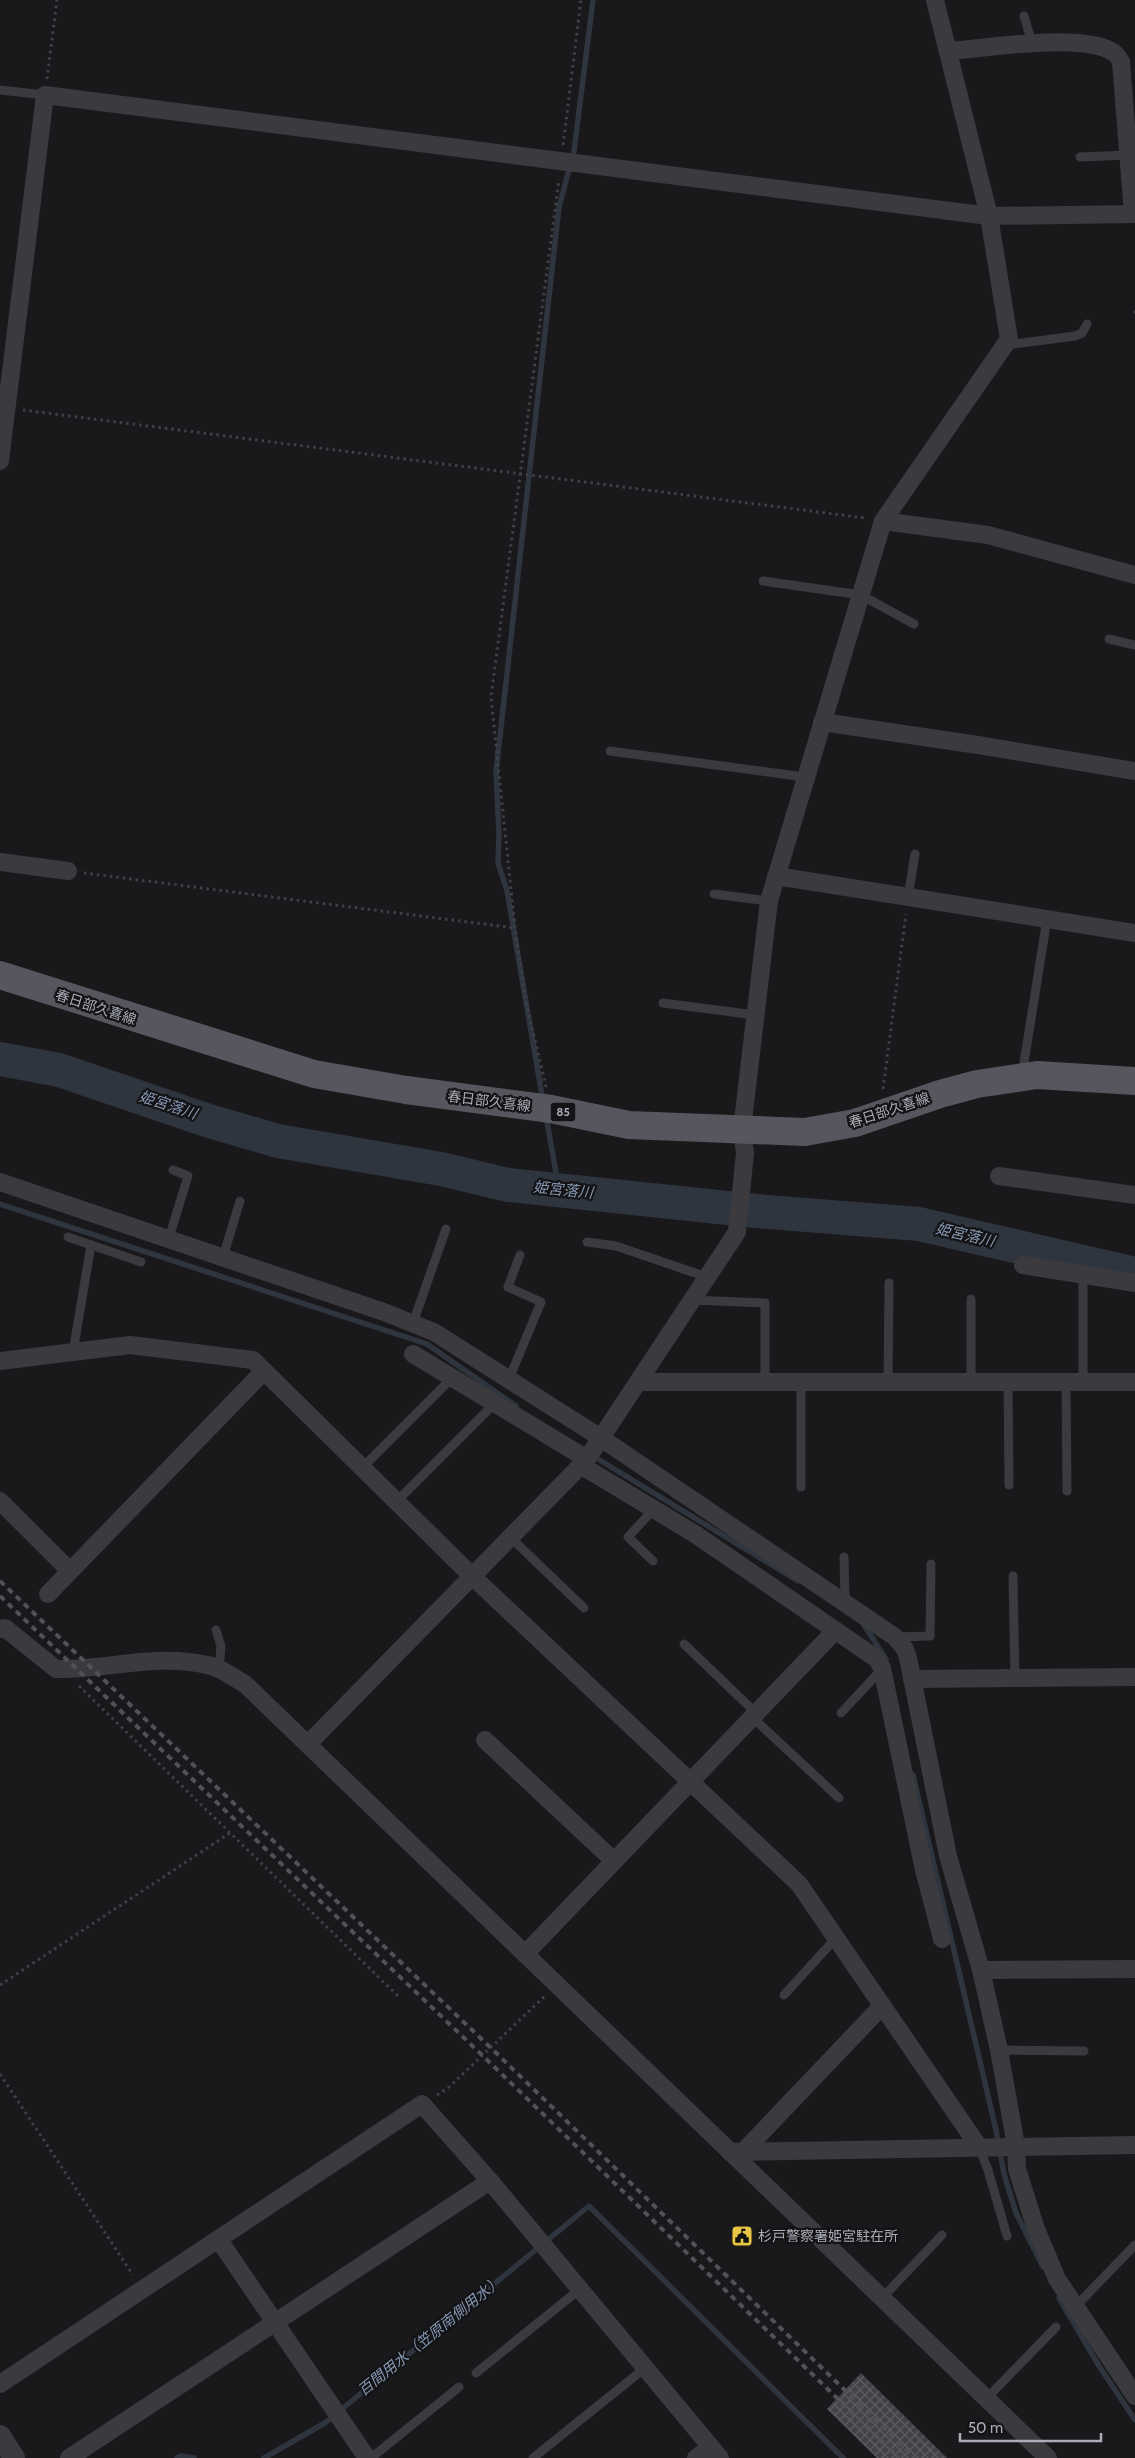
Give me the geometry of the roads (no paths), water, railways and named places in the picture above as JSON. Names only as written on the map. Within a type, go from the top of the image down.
[{"type":"main road","name":"春日部久喜線","points":[[0,975],[314,1074],[406,1090],[551,1109],[629,1125],[744,1141],[855,1123],[958,1089],[1022,1077],[1037,1075],[1135,1081]]},
{"type":"street","points":[[308,1744],[584,1462],[737,1232],[756,1015],[769,901],[805,777],[883,521],[1009,339],[989,216],[935,0]]},
{"type":"street","points":[[0,461],[45,95],[989,216],[1134,214],[1122,62],[1117,55],[1111,50],[1092,45],[1032,43],[948,51]]},
{"type":"street","points":[[883,521],[988,535],[1135,575]]},
{"type":"street","points":[[822,722],[1135,771]]},
{"type":"street","points":[[0,862],[68,870]]},
{"type":"street","points":[[776,876],[1135,933]]},
{"type":"street","points":[[999,1176],[1135,1195]]},
{"type":"street","points":[[0,1182],[169,1238],[434,1332],[509,1379],[895,1637],[905,1648],[948,1856],[981,1970],[999,2050],[1016,2146],[1017,2169],[1036,2229],[1057,2279],[1135,2396]]},
{"type":"street","points":[[1024,1265],[1135,1283]]},
{"type":"street","points":[[0,1361],[130,1346],[253,1360],[473,1577],[799,1884],[882,2006],[983,2147]]},
{"type":"street","points":[[413,1354],[495,1403],[654,1509],[696,1534],[876,1659],[882,1668],[924,1870],[942,1939]]},
{"type":"street","points":[[48,1594],[264,1371]]},
{"type":"street","points":[[638,1382],[1135,1382]]},
{"type":"street","points":[[0,1501],[70,1571]]},
{"type":"street","points":[[0,1629],[4,1628],[56,1669],[154,1660],[209,1665],[245,1684],[557,1985],[736,2152],[882,2298],[1048,2458]]},
{"type":"street","points":[[525,1954],[835,1631]]},
{"type":"street","points":[[912,1679],[1135,1677]]},
{"type":"street","points":[[485,1740],[614,1860]]},
{"type":"street","points":[[981,1970],[1135,1969]]},
{"type":"street","points":[[736,2152],[882,2006]]},
{"type":"street","points":[[0,2384],[422,2104],[490,2182],[715,2452],[696,2458]]},
{"type":"street","points":[[736,2152],[1135,2145]]},
{"type":"street","points":[[68,2458],[490,2182]]},
{"type":"street","points":[[219,2240],[367,2458]]},
{"type":"street","points":[[0,2436],[14,2458]]},
{"type":"lane","points":[[1024,16],[1032,43]]},
{"type":"lane","points":[[0,90],[45,95]]},
{"type":"lane","points":[[1080,157],[1129,156]]},
{"type":"lane","points":[[1004,345],[1075,336],[1082,332],[1087,324]]},
{"type":"lane","points":[[763,581],[861,595],[914,624]]},
{"type":"lane","points":[[1109,639],[1135,645]]},
{"type":"lane","points":[[610,751],[805,777]]},
{"type":"lane","points":[[908,897],[916,854]]},
{"type":"lane","points":[[714,894],[769,901]]},
{"type":"lane","points":[[1022,1077],[1047,919]]},
{"type":"lane","points":[[663,1003],[756,1015]]},
{"type":"lane","points":[[169,1238],[188,1176],[173,1170]]},
{"type":"lane","points":[[223,1257],[240,1201]]},
{"type":"lane","points":[[413,1324],[446,1229]]},
{"type":"lane","points":[[68,1237],[140,1262]]},
{"type":"lane","points":[[587,1242],[616,1246],[707,1277]]},
{"type":"lane","points":[[73,1352],[91,1245]]},
{"type":"lane","points":[[509,1379],[541,1302],[508,1287],[520,1254]]},
{"type":"lane","points":[[1067,1491],[1083,1275]]},
{"type":"lane","points":[[888,1284],[888,1382]]},
{"type":"lane","points":[[971,1299],[971,1382]]},
{"type":"lane","points":[[692,1300],[766,1303],[765,1382]]},
{"type":"lane","points":[[362,1468],[453,1377]]},
{"type":"lane","points":[[801,1382],[801,1486]]},
{"type":"lane","points":[[1008,1382],[1010,1485]]},
{"type":"lane","points":[[396,1502],[495,1403]]},
{"type":"lane","points":[[653,1561],[628,1537],[654,1509]]},
{"type":"lane","points":[[511,1538],[584,1608]]},
{"type":"lane","points":[[844,1556],[845,1602]]},
{"type":"lane","points":[[895,1637],[930,1636],[931,1564]]},
{"type":"lane","points":[[1013,1576],[1016,1678]]},
{"type":"lane","points":[[216,1630],[221,1646],[219,1670]]},
{"type":"lane","points":[[684,1644],[839,1798]]},
{"type":"lane","points":[[842,1713],[882,1668]]},
{"type":"lane","points":[[784,1995],[836,1938]]},
{"type":"lane","points":[[999,2050],[1084,2051]]},
{"type":"lane","points":[[983,2147],[1007,2236]]},
{"type":"lane","points":[[882,2298],[942,2235]]},
{"type":"lane","points":[[1075,2308],[1135,2245]]},
{"type":"lane","points":[[476,2373],[580,2289]]},
{"type":"lane","points":[[986,2399],[1056,2327]]},
{"type":"lane","points":[[533,2458],[644,2368]]},
{"type":"lane","points":[[371,2458],[459,2387]]},
{"type":"waterway","points":[[543,1101],[507,891],[498,863],[499,833],[496,772],[559,207],[574,151],[593,0]]},
{"type":"waterway","name":"姫宮落川","points":[[0,1059],[59,1070],[209,1121],[278,1141],[441,1169],[508,1185],[756,1211],[919,1224],[1135,1274]]},
{"type":"waterway","points":[[546,1116],[559,1190]]},
{"type":"waterway","points":[[0,1204],[427,1344],[516,1406]]},
{"type":"waterway","points":[[593,1456],[798,1581]]},
{"type":"waterway","points":[[864,1625],[886,1659]]},
{"type":"waterway","points":[[913,1775],[996,2130],[1004,2174],[1016,2213],[1043,2267]]},
{"type":"waterway","name":"百間用水（笠原南側用水）","points":[[264,2458],[325,2423],[589,2206],[843,2458]]},
{"type":"waterway","points":[[1059,2298],[1099,2366],[1135,2420]]},
{"type":"waterway","name":"百間用水（笠原南側用水）","points":[[177,2458],[181,2456],[194,2458]]},
{"type":"railway","points":[[0,1581],[491,2048],[915,2458]]},
{"type":"railway","points":[[0,1596],[483,2056],[899,2458]]},
{"type":"place","name":"杉戸警察署姫宮駐在所","points":[[742,2236]]}]
